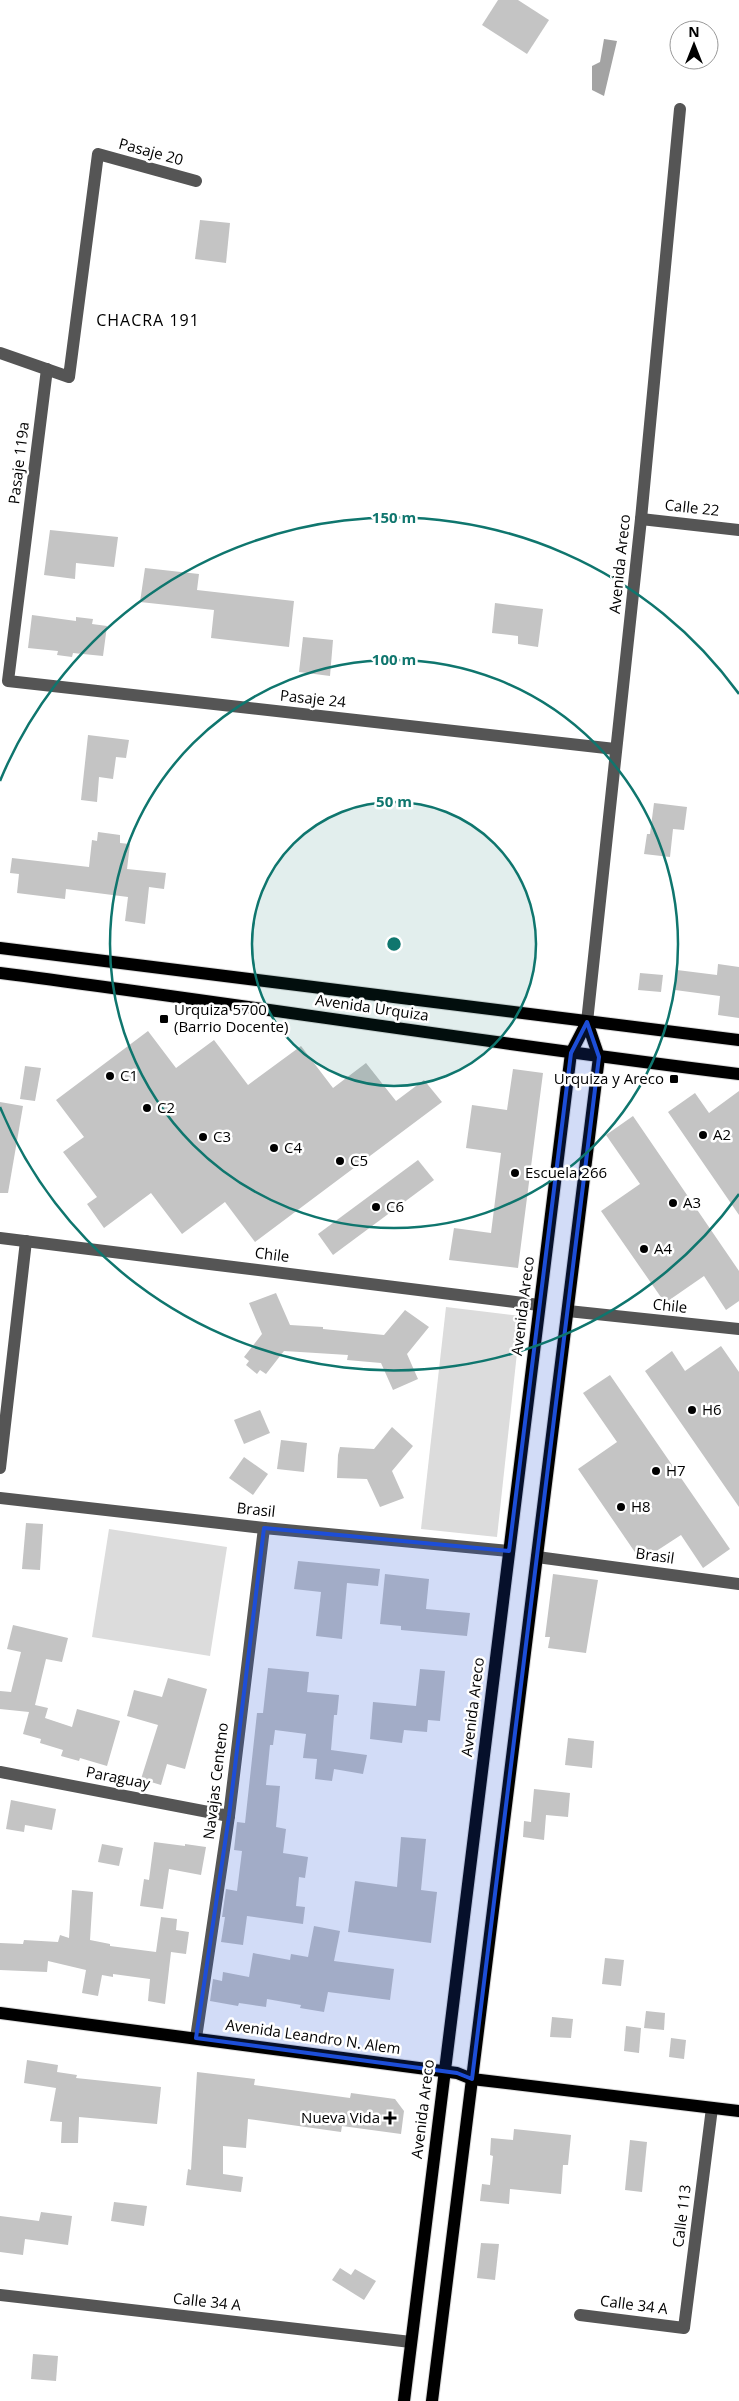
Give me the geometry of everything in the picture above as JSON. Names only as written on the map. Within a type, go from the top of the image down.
[{"type":"main road","name":"Avenida Urquiza","points":[[0,948],[739,1040]]},
{"type":"main road","name":"Avenida Urquiza","points":[[0,973],[168,995],[599,1057],[739,1074]]},
{"type":"main road","name":"Avenida Areco","points":[[404,2401],[571,1053],[587,1022]]},
{"type":"main road","name":"Avenida Areco","points":[[432,2401],[599,1057],[587,1022]]},
{"type":"main road","name":"Avenida Leandro N. Alem","points":[[0,2013],[457,2073],[472,2079],[739,2111]]},
{"type":"street","name":"Avenida Areco","points":[[587,1022],[641,519],[680,109]]},
{"type":"street","name":"Pasaje 20","points":[[47,369],[69,377],[98,154],[196,181]]},
{"type":"street","points":[[0,353],[47,369]]},
{"type":"street","name":"Pasaje 119a","points":[[8,681],[47,369]]},
{"type":"street","name":"Calle 22","points":[[641,519],[739,530]]},
{"type":"street","name":"Pasaje 24","points":[[8,681],[615,749]]},
{"type":"street","name":"Chile","points":[[0,1238],[540,1305]]},
{"type":"street","points":[[0,1468],[26,1241]]},
{"type":"street","name":"Chile","points":[[568,1311],[739,1329]]},
{"type":"street","name":"Brasil","points":[[0,1498],[264,1528],[509,1551]]},
{"type":"street","name":"Navajas Centeno","points":[[196,2038],[229,1816],[264,1528]]},
{"type":"street","name":"Brasil","points":[[537,1557],[739,1584]]},
{"type":"street","name":"Paraguay","points":[[0,1772],[229,1816]]},
{"type":"street","name":"Calle 113","points":[[684,2328],[712,2108]]},
{"type":"street","name":"Calle 34 A","points":[[0,2295],[411,2342]]},
{"type":"street","name":"Calle 34 A","points":[[580,2315],[684,2328]]},
{"type":"highlighted area","points":[[587,1022],[599,1057],[472,2079],[457,2073],[196,2038],[229,1816],[264,1528],[509,1551],[571,1053]]},
{"type":"shaded area","points":[[604,39],[617,41],[604,96],[592,90],[592,66],[600,62]]},
{"type":"shaded area","points":[[446,1307],[521,1316],[497,1537],[421,1529]]},
{"type":"shaded area","points":[[109,1529],[227,1547],[210,1656],[92,1637]]},
{"type":"building","points":[[498,0],[518,0],[549,20],[527,54],[482,25]]},
{"type":"building","points":[[200,220],[230,223],[226,263],[195,259]]},
{"type":"building","points":[[50,530],[118,537],[114,567],[76,563],[75,579],[44,575]]},
{"type":"building","points":[[145,568],[199,574],[197,590],[294,601],[289,647],[211,638],[214,610],[140,602]]},
{"type":"building","points":[[495,603],[543,609],[538,647],[518,644],[518,636],[492,633]]},
{"type":"building","points":[[32,615],[76,621],[76,617],[93,619],[92,624],[107,626],[103,656],[73,653],[72,657],[57,655],[58,651],[28,648]]},
{"type":"building","points":[[303,637],[333,640],[330,676],[299,672]]},
{"type":"building","points":[[88,735],[129,740],[126,758],[116,757],[113,779],[99,777],[97,802],[81,800]]},
{"type":"building","points":[[654,803],[687,807],[684,830],[673,829],[670,857],[644,854],[647,834],[650,834]]},
{"type":"building","points":[[98,832],[120,835],[120,843],[130,844],[127,869],[166,873],[164,889],[149,887],[145,924],[125,921],[128,897],[66,889],[65,899],[17,893],[19,874],[10,873],[12,858],[89,867],[92,840],[97,841]]},
{"type":"building","points":[[718,964],[739,967],[739,1018],[718,1015],[720,996],[675,990],[677,970],[717,975]]},
{"type":"building","points":[[640,973],[663,975],[661,992],[638,990]]},
{"type":"building","points":[[148,1031],[176,1068],[214,1040],[248,1085],[301,1046],[333,1088],[366,1063],[396,1101],[424,1080],[442,1102],[255,1242],[225,1202],[182,1234],[151,1193],[104,1228],[87,1204],[97,1197],[63,1152],[84,1137],[56,1100]]},
{"type":"building","points":[[25,1066],[41,1068],[35,1101],[20,1099]]},
{"type":"building","points":[[513,1069],[543,1073],[518,1268],[449,1260],[454,1228],[491,1233],[501,1153],[466,1148],[472,1105],[507,1110]]},
{"type":"building","name":"A2","points":[[739,1091],[739,1215],[668,1112],[695,1093],[709,1113]]},
{"type":"building","points":[[0,1102],[23,1106],[8,1193],[0,1193]]},
{"type":"building","points":[[633,1116],[739,1271],[739,1301],[726,1310],[704,1276],[665,1303],[601,1211],[640,1184],[606,1135]]},
{"type":"building","name":"C6","points":[[418,1160],[434,1180],[333,1255],[318,1234]]},
{"type":"building","points":[[276,1293],[290,1325],[323,1327],[323,1329],[384,1335],[405,1310],[429,1327],[407,1354],[418,1379],[393,1390],[381,1363],[347,1360],[348,1355],[284,1351],[266,1374],[260,1370],[257,1374],[246,1365],[249,1361],[244,1357],[262,1334],[249,1303]]},
{"type":"building","name":"H6","points":[[721,1346],[739,1372],[739,1507],[645,1371],[672,1351],[685,1371]]},
{"type":"building","points":[[610,1375],[730,1549],[703,1568],[681,1535],[641,1561],[578,1469],[617,1442],[583,1393]]},
{"type":"building","points":[[260,1410],[270,1433],[244,1444],[234,1420]]},
{"type":"building","points":[[392,1427],[413,1446],[392,1471],[404,1498],[380,1507],[367,1479],[337,1478],[338,1455],[340,1447],[374,1449]]},
{"type":"building","points":[[281,1440],[307,1443],[304,1472],[277,1469]]},
{"type":"building","points":[[244,1457],[268,1474],[253,1495],[229,1478]]},
{"type":"building","points":[[26,1523],[43,1524],[40,1570],[22,1569]]},
{"type":"building","points":[[298,1561],[380,1569],[378,1586],[347,1583],[342,1639],[316,1636],[321,1592],[294,1589]]},
{"type":"building","points":[[385,1574],[429,1579],[426,1609],[470,1613],[467,1636],[401,1630],[401,1626],[380,1624]]},
{"type":"building","points":[[553,1574],[598,1580],[586,1653],[548,1648],[550,1637],[545,1637]]},
{"type":"building","points":[[13,1625],[68,1638],[62,1662],[46,1659],[35,1705],[48,1708],[45,1718],[72,1727],[77,1709],[120,1721],[107,1766],[80,1758],[79,1761],[61,1756],[63,1750],[40,1743],[41,1739],[23,1734],[29,1712],[0,1709],[0,1691],[11,1692],[21,1652],[7,1649]]},
{"type":"building","points":[[268,1668],[309,1672],[307,1692],[339,1695],[337,1715],[334,1715],[331,1750],[367,1755],[363,1774],[334,1769],[332,1781],[315,1779],[317,1759],[303,1758],[306,1734],[275,1730],[273,1745],[270,1745],[266,1785],[280,1786],[276,1827],[286,1829],[283,1853],[308,1857],[305,1878],[299,1877],[296,1906],[305,1907],[303,1924],[247,1916],[243,1945],[221,1942],[225,1917],[222,1917],[226,1889],[237,1891],[242,1851],[234,1850],[237,1822],[245,1823],[257,1713],[263,1713]]},
{"type":"building","points":[[420,1669],[445,1671],[440,1721],[428,1720],[427,1732],[404,1730],[402,1743],[370,1739],[373,1702],[416,1706]]},
{"type":"building","points":[[168,1678],[207,1689],[185,1769],[167,1764],[161,1785],[141,1779],[158,1725],[127,1716],[134,1690],[162,1697]]},
{"type":"building","points":[[568,1738],[594,1741],[592,1768],[565,1765]]},
{"type":"building","points":[[534,1789],[570,1793],[568,1817],[546,1815],[544,1840],[523,1837],[524,1821],[531,1822]]},
{"type":"building","points":[[11,1800],[56,1809],[52,1830],[25,1825],[24,1832],[6,1829]]},
{"type":"building","points":[[401,1837],[426,1839],[421,1890],[437,1892],[431,1943],[348,1932],[355,1881],[397,1887]]},
{"type":"building","points":[[154,1842],[206,1847],[201,1875],[169,1869],[163,1909],[140,1906],[144,1879],[149,1880]]},
{"type":"building","points":[[102,1844],[123,1848],[119,1866],[98,1862]]},
{"type":"building","points":[[72,1890],[93,1892],[90,1940],[110,1944],[110,1946],[156,1952],[161,1917],[177,1919],[176,1930],[189,1932],[186,1954],[171,1952],[165,2004],[148,2001],[150,1979],[113,1974],[113,1977],[102,1975],[98,1996],[82,1993],[86,1970],[48,1961],[47,1972],[0,1970],[0,1943],[23,1944],[24,1940],[58,1942],[60,1935],[69,1938]]},
{"type":"building","points":[[314,1926],[340,1931],[334,1961],[394,1969],[390,2000],[328,1992],[324,2012],[300,2008],[301,2005],[267,1999],[266,2007],[239,2003],[238,2006],[210,2001],[213,1979],[222,1981],[223,1972],[249,1977],[253,1953],[290,1960],[291,1954],[308,1957]]},
{"type":"building","points":[[605,1958],[624,1960],[621,1986],[602,1984]]},
{"type":"building","points":[[646,2011],[665,2013],[664,2030],[644,2028]]},
{"type":"building","points":[[552,2017],[573,2019],[571,2038],[550,2037]]},
{"type":"building","points":[[626,2026],[641,2028],[639,2053],[624,2051]]},
{"type":"building","points":[[671,2038],[686,2040],[684,2059],[669,2057]]},
{"type":"building","points":[[27,2060],[58,2065],[57,2072],[77,2075],[76,2078],[161,2087],[157,2124],[79,2117],[78,2143],[61,2143],[62,2122],[50,2121],[56,2088],[24,2083]]},
{"type":"building","points":[[197,2072],[255,2079],[254,2085],[350,2098],[351,2093],[395,2099],[404,2111],[401,2134],[342,2126],[341,2132],[248,2119],[246,2148],[223,2146],[223,2174],[243,2177],[241,2192],[186,2185],[188,2169],[191,2170]]},
{"type":"building","points":[[514,2129],[571,2135],[568,2165],[563,2165],[561,2194],[510,2189],[509,2204],[480,2201],[482,2184],[490,2185],[493,2156],[490,2155],[491,2138],[513,2140]]},
{"type":"building","points":[[630,2140],[647,2142],[642,2192],[625,2190]]},
{"type":"building","points":[[114,2202],[147,2206],[144,2226],[111,2221]]},
{"type":"building","points":[[41,2212],[72,2216],[68,2245],[25,2239],[23,2255],[0,2252],[0,2216],[39,2221]]},
{"type":"building","points":[[481,2243],[499,2244],[495,2280],[477,2278]]},
{"type":"building","points":[[340,2268],[351,2275],[355,2269],[376,2281],[364,2300],[332,2280]]},
{"type":"building","points":[[33,2354],[58,2356],[56,2381],[31,2379]]},
{"type":"place","name":"Urquiza 5700 (Barrio Docente)","points":[[164,1019]]},
{"type":"place","name":"C1","points":[[110,1076]]},
{"type":"place","name":"Urquiza y Areco","points":[[674,1079]]},
{"type":"place","name":"C2","points":[[147,1108]]},
{"type":"place","name":"A2","points":[[703,1135]]},
{"type":"place","name":"C3","points":[[203,1137]]},
{"type":"place","name":"C4","points":[[274,1148]]},
{"type":"place","name":"C5","points":[[340,1161]]},
{"type":"place","name":"Escuela 266","points":[[515,1173]]},
{"type":"place","name":"A3","points":[[673,1203]]},
{"type":"place","name":"C6","points":[[376,1207]]},
{"type":"place","name":"A4","points":[[644,1249]]},
{"type":"place","name":"H6","points":[[692,1410]]},
{"type":"place","name":"H7","points":[[656,1471]]},
{"type":"place","name":"H8","points":[[621,1507]]},
{"type":"place","name":"Nueva Vida","points":[[390,2118]]},
{"type":"district","name":"CHACRA 191","points":[[148,320]]}]
